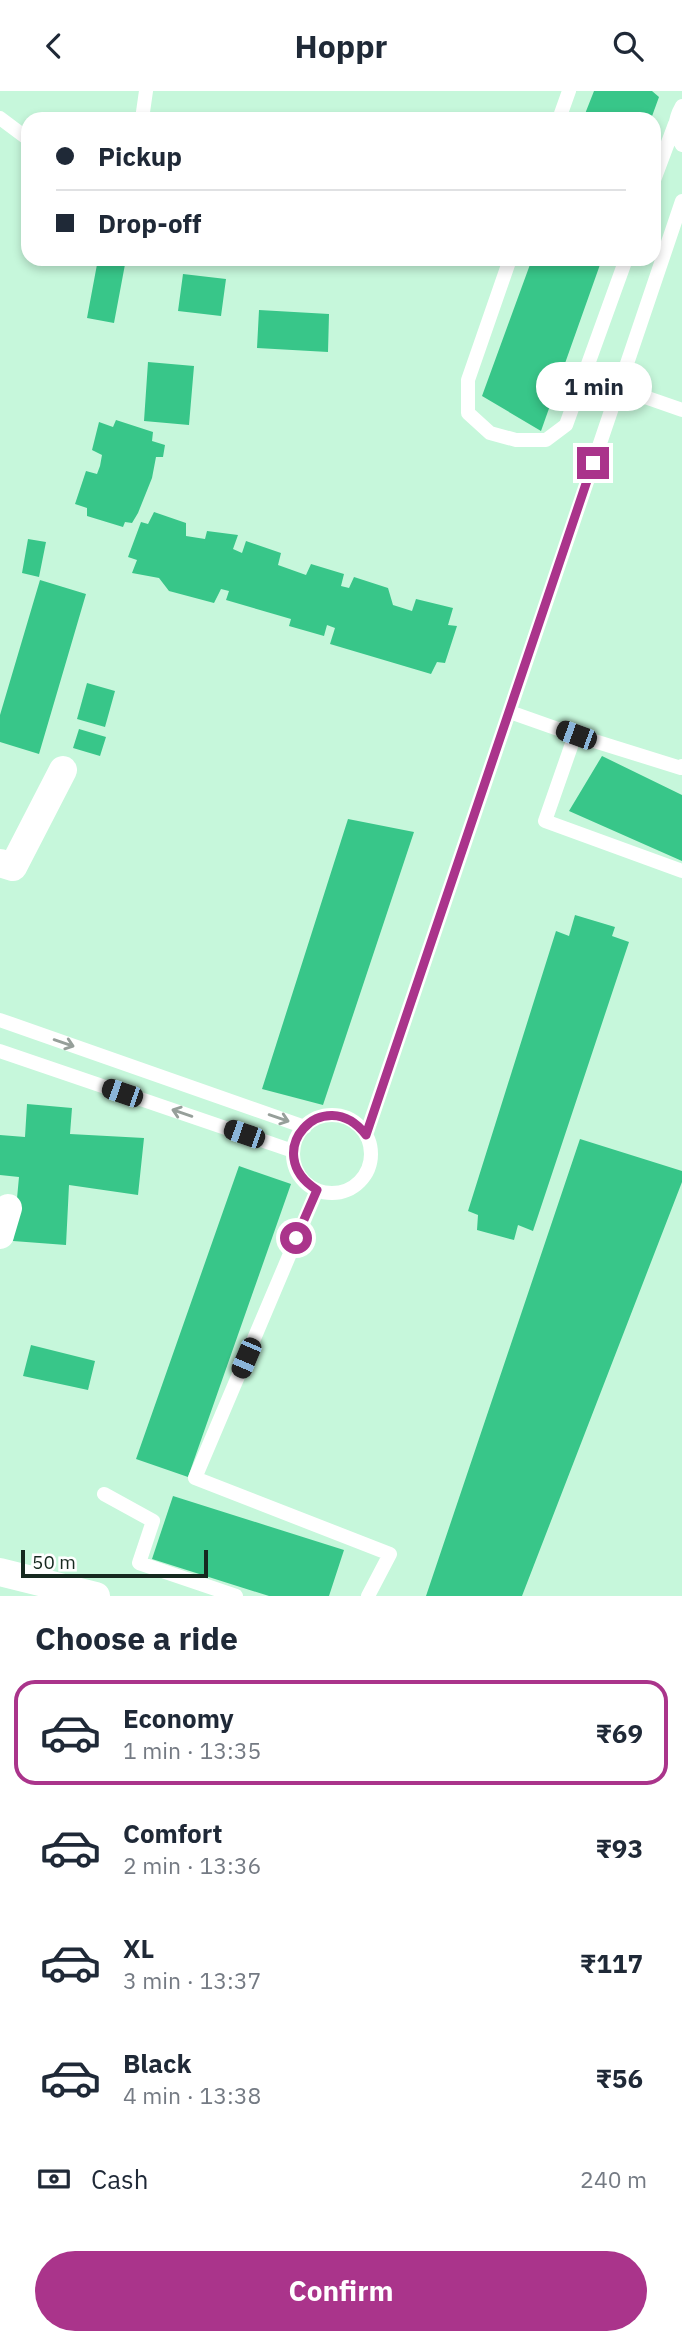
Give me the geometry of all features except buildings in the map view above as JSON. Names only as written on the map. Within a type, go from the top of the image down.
[{"type":"street","points":[[0,863],[13,867],[63,770]]},
{"type":"street","points":[[0,1235],[8,1207]]},
{"type":"street","points":[[0,1572],[96,1596]]},
{"type":"lane","points":[[143,112],[146,91]]},
{"type":"lane","points":[[562,112],[569,91]]},
{"type":"lane","points":[[661,161],[682,106]]},
{"type":"lane","points":[[0,118],[21,134]]},
{"type":"lane","points":[[675,124],[676,134],[682,145]]},
{"type":"lane","points":[[661,264],[682,201]]},
{"type":"lane","points":[[508,266],[468,380],[468,412],[490,433],[516,440],[547,439],[566,425],[623,266]]},
{"type":"lane","points":[[366,1135],[660,266]]},
{"type":"lane","points":[[619,389],[682,410]]},
{"type":"lane","points":[[510,712],[681,768],[682,766]]},
{"type":"lane","points":[[576,735],[545,821],[682,871]]},
{"type":"lane","points":[[0,1020],[305,1127]]},
{"type":"lane","points":[[0,1051],[293,1151]]},
{"type":"lane","points":[[336,1115],[359,1125],[371,1147],[368,1170],[361,1181],[351,1188],[328,1193],[306,1183],[294,1163],[293,1151],[296,1139],[305,1127],[324,1116],[336,1115]]},
{"type":"lane","points":[[317,1190],[195,1478],[390,1554],[368,1596]]},
{"type":"lane","points":[[104,1494],[153,1521],[139,1563],[236,1596]]},
{"type":"route","points":[[296,1238],[317,1190],[306,1183],[294,1163],[296,1139],[312,1121],[336,1115],[359,1125],[366,1135],[593,463]]}]
